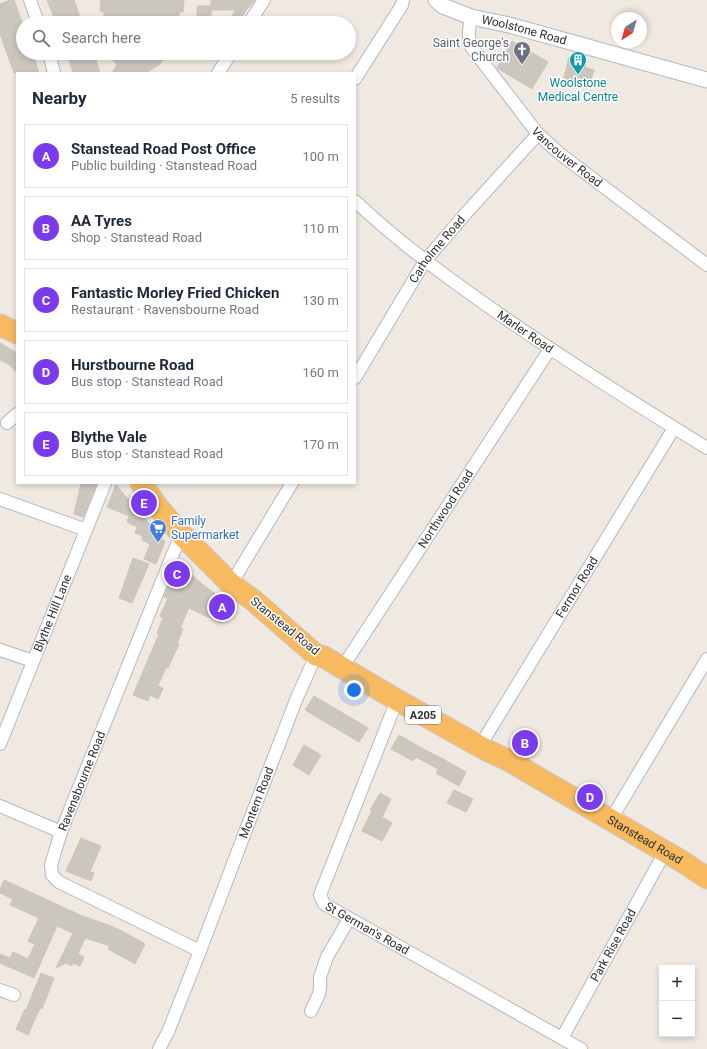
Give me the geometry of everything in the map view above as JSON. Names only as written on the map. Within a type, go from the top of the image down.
[{"type":"highway","points":[[0,325],[16,333]]},
{"type":"highway","name":"Stanstead Road","points":[[141,484],[181,534],[231,584],[253,600],[316,655],[324,657],[397,700],[506,759],[693,868],[707,878]]},
{"type":"street","points":[[30,0],[36,16]]},
{"type":"street","points":[[254,16],[264,0]]},
{"type":"street","points":[[356,77],[402,5],[403,0]]},
{"type":"street","name":"Woolstone Road","points":[[436,0],[443,6],[471,17],[509,24],[707,80]]},
{"type":"street","name":"Vancouver Road","points":[[471,17],[468,30],[468,40],[472,48],[538,134],[559,153],[707,265]]},
{"type":"street","points":[[51,60],[54,72]]},
{"type":"street","points":[[219,72],[226,60]]},
{"type":"street","name":"Carholme Road","points":[[356,376],[425,261],[466,212],[538,134]]},
{"type":"street","name":"Marler Road","points":[[356,202],[425,261],[488,307],[550,349],[707,448]]},
{"type":"street","name":"Northwood Road","points":[[342,668],[550,349]]},
{"type":"street","points":[[7,423],[16,415]]},
{"type":"street","name":"Fermor Road","points":[[480,746],[674,428]]},
{"type":"street","name":"Blythe Hill Lane","points":[[0,744],[105,484]]},
{"type":"street","points":[[231,584],[291,484]]},
{"type":"street","points":[[0,499],[86,530]]},
{"type":"street","name":"Ravensbourne Road","points":[[181,534],[61,832],[51,865],[52,875],[59,882],[200,951]]},
{"type":"street","points":[[0,650],[33,661]]},
{"type":"street","name":"Montem Road","points":[[159,1049],[168,1032],[200,951],[293,707],[316,655]]},
{"type":"street","points":[[610,821],[707,658]]},
{"type":"street","name":"St German's Road","points":[[397,700],[320,895],[324,904],[580,1049]]},
{"type":"street","points":[[0,806],[61,832]]},
{"type":"street","name":"Park Rise Road","points":[[562,1038],[665,852]]},
{"type":"street","points":[[311,1011],[319,994],[320,977],[327,957],[349,918]]},
{"type":"street","points":[[0,990],[14,995]]},
{"type":"building","points":[[14,0],[20,16],[16,16],[16,60],[35,60],[39,72],[14,73],[0,34],[0,4]]},
{"type":"building","points":[[47,0],[74,0],[80,16],[53,16]]},
{"type":"building","points":[[101,0],[184,0],[183,12],[179,12],[179,16],[104,16],[104,12],[100,11]]},
{"type":"building","points":[[211,0],[255,0],[242,16],[232,16],[236,10],[211,10],[211,16],[197,16],[197,6],[211,6]]},
{"type":"building","name":"Saint George's Church","points":[[512,41],[548,62],[532,89],[497,68]]},
{"type":"building","name":"Woolstone Medical Centre","points":[[569,57],[583,61],[582,64],[586,65],[585,67],[594,70],[589,86],[577,82],[576,85],[563,81]]},
{"type":"building","points":[[69,60],[96,60],[100,72],[73,72]]},
{"type":"building","points":[[114,60],[163,60],[160,64],[148,72],[113,72],[117,65]]},
{"type":"building","points":[[0,343],[16,352],[16,371],[8,364],[0,360]]},
{"type":"building","points":[[81,484],[97,484],[83,517],[74,514]]},
{"type":"building","points":[[116,485],[165,542],[156,564],[144,559],[150,544],[142,540],[143,536],[135,533],[137,527],[127,522],[129,516],[107,507]]},
{"type":"building","points":[[133,558],[149,564],[132,603],[119,598]]},
{"type":"building","points":[[178,563],[202,584],[229,604],[221,623],[189,608],[180,628],[183,629],[177,643],[179,644],[168,668],[166,667],[158,686],[163,688],[160,695],[158,699],[150,695],[148,701],[133,695],[159,634],[157,633],[163,618],[160,616],[168,598],[164,597]]},
{"type":"building","points":[[314,696],[368,728],[359,742],[305,710]]},
{"type":"building","points":[[399,735],[466,772],[459,786],[436,773],[438,769],[416,757],[413,761],[391,749]]},
{"type":"building","points":[[304,745],[321,755],[309,775],[293,765]]},
{"type":"building","points":[[454,790],[473,799],[466,812],[447,803]]},
{"type":"building","points":[[380,793],[391,799],[382,817],[392,823],[382,841],[362,831],[372,811],[370,810]]},
{"type":"building","points":[[81,838],[101,846],[90,872],[94,873],[91,881],[66,871]]},
{"type":"building","points":[[4,880],[80,915],[122,931],[145,944],[135,964],[108,949],[110,946],[85,938],[78,954],[84,957],[80,966],[73,963],[72,966],[66,963],[56,968],[73,933],[57,926],[34,978],[0,963],[0,954],[10,958],[13,952],[28,959],[35,944],[28,941],[39,918],[10,905],[13,899],[0,893]]},
{"type":"building","points":[[41,973],[54,978],[42,1009],[40,1008],[28,1035],[16,1029],[25,1009],[26,1010]]},
{"type":"place","name":"Saint George's Church","points":[[522,65]]},
{"type":"place","name":"Woolstone Medical Centre","points":[[578,75]]},
{"type":"place","name":"Blythe Vale","points":[[144,503]]},
{"type":"place","name":"Family Supermarket","points":[[158,543]]},
{"type":"place","name":"Fantastic Morley Fried Chicken","points":[[177,574]]},
{"type":"place","name":"Stanstead Road Post Office","points":[[222,607]]},
{"type":"place","name":"AA Tyres","points":[[525,743]]},
{"type":"place","name":"Hurstbourne Road","points":[[590,797]]}]
